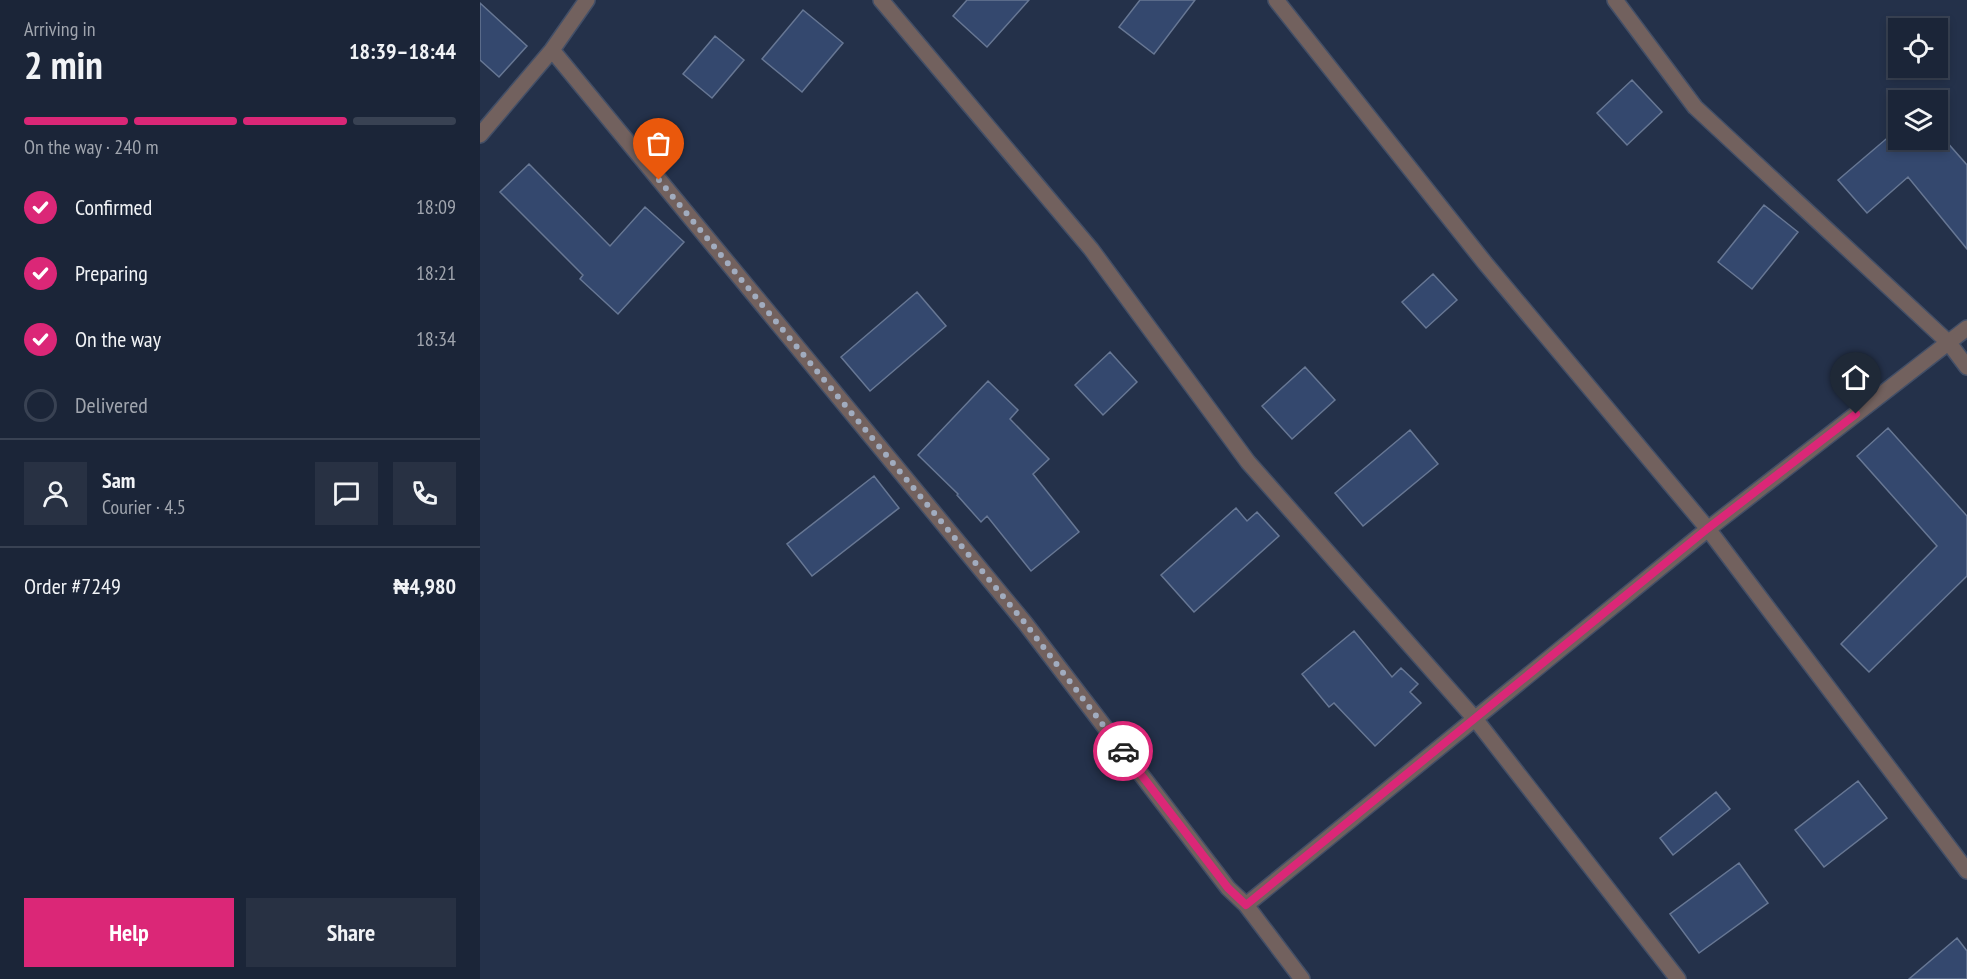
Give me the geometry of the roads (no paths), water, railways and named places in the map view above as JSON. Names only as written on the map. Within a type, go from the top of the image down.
[{"type":"street","points":[[480,135],[552,50],[587,0]]},
{"type":"street","points":[[881,0],[1091,249],[1248,462],[1476,720],[1677,979]]},
{"type":"street","points":[[1276,0],[1485,263],[1707,529],[1967,871]]},
{"type":"street","points":[[1615,0],[1695,107],[1949,343],[1967,367]]},
{"type":"street","points":[[552,50],[1025,623],[1228,888],[1246,905],[1302,979]]},
{"type":"street","points":[[1246,905],[1476,720],[1707,529],[1967,328]]}]
